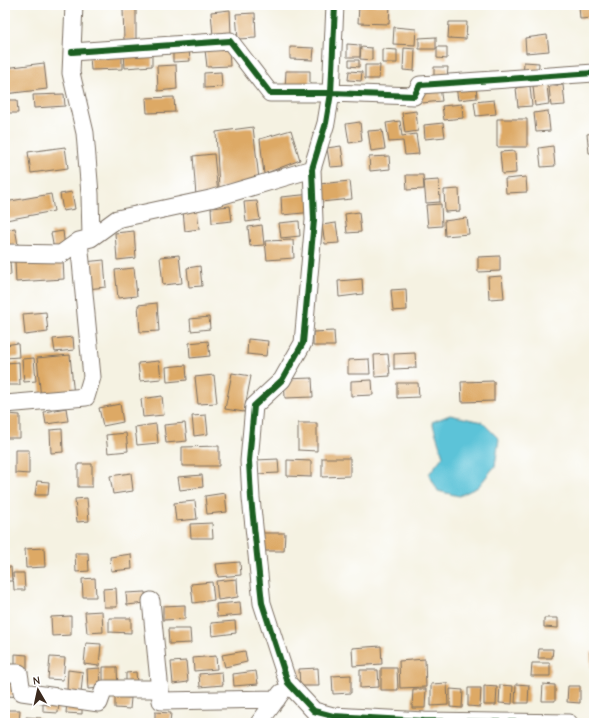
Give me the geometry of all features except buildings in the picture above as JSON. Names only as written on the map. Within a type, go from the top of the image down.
[{"type":"street","points":[[5,404],[86,397],[92,377],[85,240],[90,194],[84,133],[70,73],[74,5]]},
{"type":"street","points":[[335,5],[331,93],[326,124],[312,169],[314,220],[303,343],[282,380],[254,406],[249,461],[251,498],[262,603],[288,683],[314,712],[333,716],[424,722],[569,723]]},
{"type":"street","points":[[72,52],[230,41],[270,93],[331,93],[414,96],[420,85],[594,73]]},
{"type":"street","points":[[5,253],[61,254],[85,240],[117,218],[210,199],[312,169]]},
{"type":"street","points":[[150,601],[161,701],[277,699]]},
{"type":"street","points":[[5,672],[19,673],[22,692],[98,703],[104,689],[160,689]]},
{"type":"street","points":[[259,723],[288,683]]},
{"type":"water","points":[[450,415],[482,422],[499,439],[495,466],[478,487],[459,496],[438,491],[429,474],[443,456],[432,422]]},
{"type":"cycle path","points":[[335,5],[331,93],[326,123],[312,169],[314,220],[303,343],[282,380],[254,406],[249,461],[251,498],[262,603],[288,683],[314,711],[333,716],[424,721],[569,723]]},
{"type":"cycle path","points":[[72,52],[230,41],[270,93],[331,93],[414,96],[420,85],[594,73]]}]
